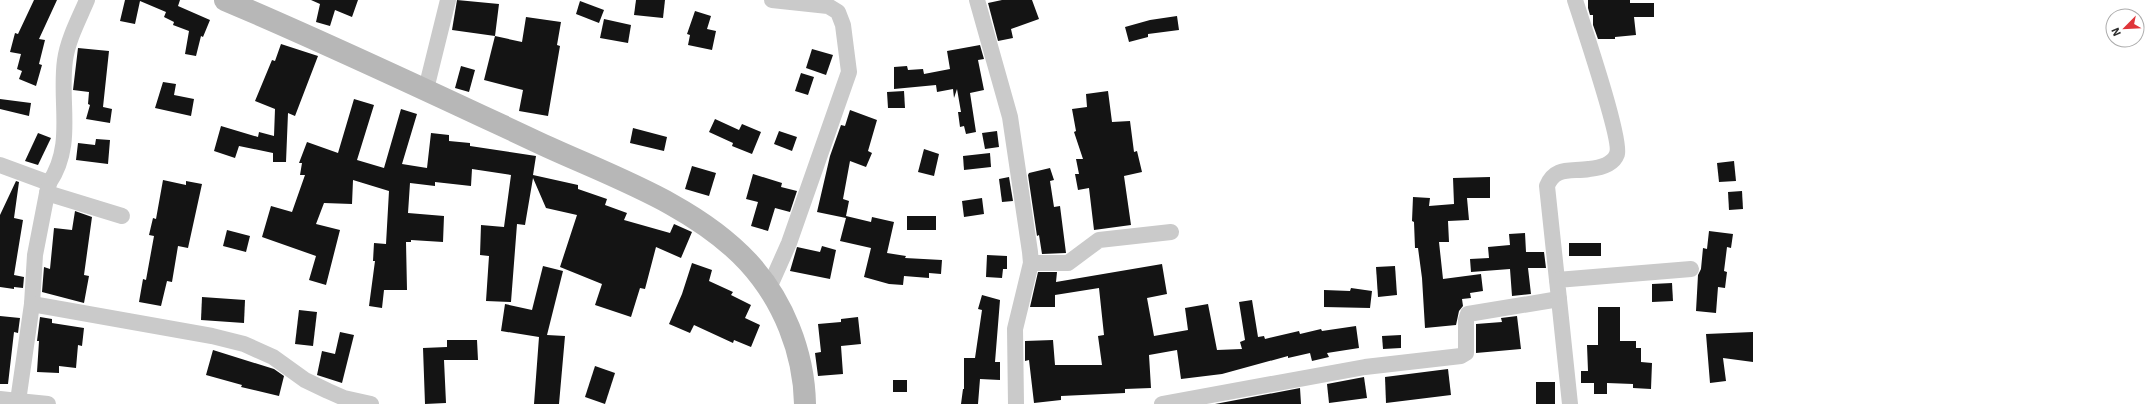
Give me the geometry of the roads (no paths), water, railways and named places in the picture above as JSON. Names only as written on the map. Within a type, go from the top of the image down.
[{"type":"street","points":[[18,403],[32,304],[35,255],[48,188],[59,169],[64,152],[66,132],[63,116],[65,61],[68,46],[87,0]]},
{"type":"street","points":[[225,0],[426,89],[646,191],[707,227],[728,243],[748,262],[769,288],[784,314],[794,339],[802,369],[805,404]]},
{"type":"street","points":[[426,89],[448,0]]},
{"type":"street","points":[[769,288],[789,243],[849,72],[843,25],[838,12],[828,6],[772,0]]},
{"type":"street","points":[[977,0],[1010,117],[1029,236],[1031,263],[1015,329],[1016,404]]},
{"type":"street","points":[[1570,404],[1547,186],[1551,176],[1559,172],[1604,166],[1613,160],[1618,153],[1616,138],[1603,89],[1575,0]]},
{"type":"street","points":[[0,165],[48,188],[122,216]]},
{"type":"street","points":[[1031,263],[1068,263],[1099,240],[1172,232]]},
{"type":"street","points":[[1557,280],[1691,269]]},
{"type":"street","points":[[1162,404],[1225,398],[1365,367],[1461,356],[1466,352],[1466,320],[1468,314],[1559,299]]},
{"type":"street","points":[[32,304],[212,336],[244,344],[273,357],[305,380],[328,391],[344,398],[371,404]]},
{"type":"street","points":[[0,398],[18,403],[48,404]]}]
